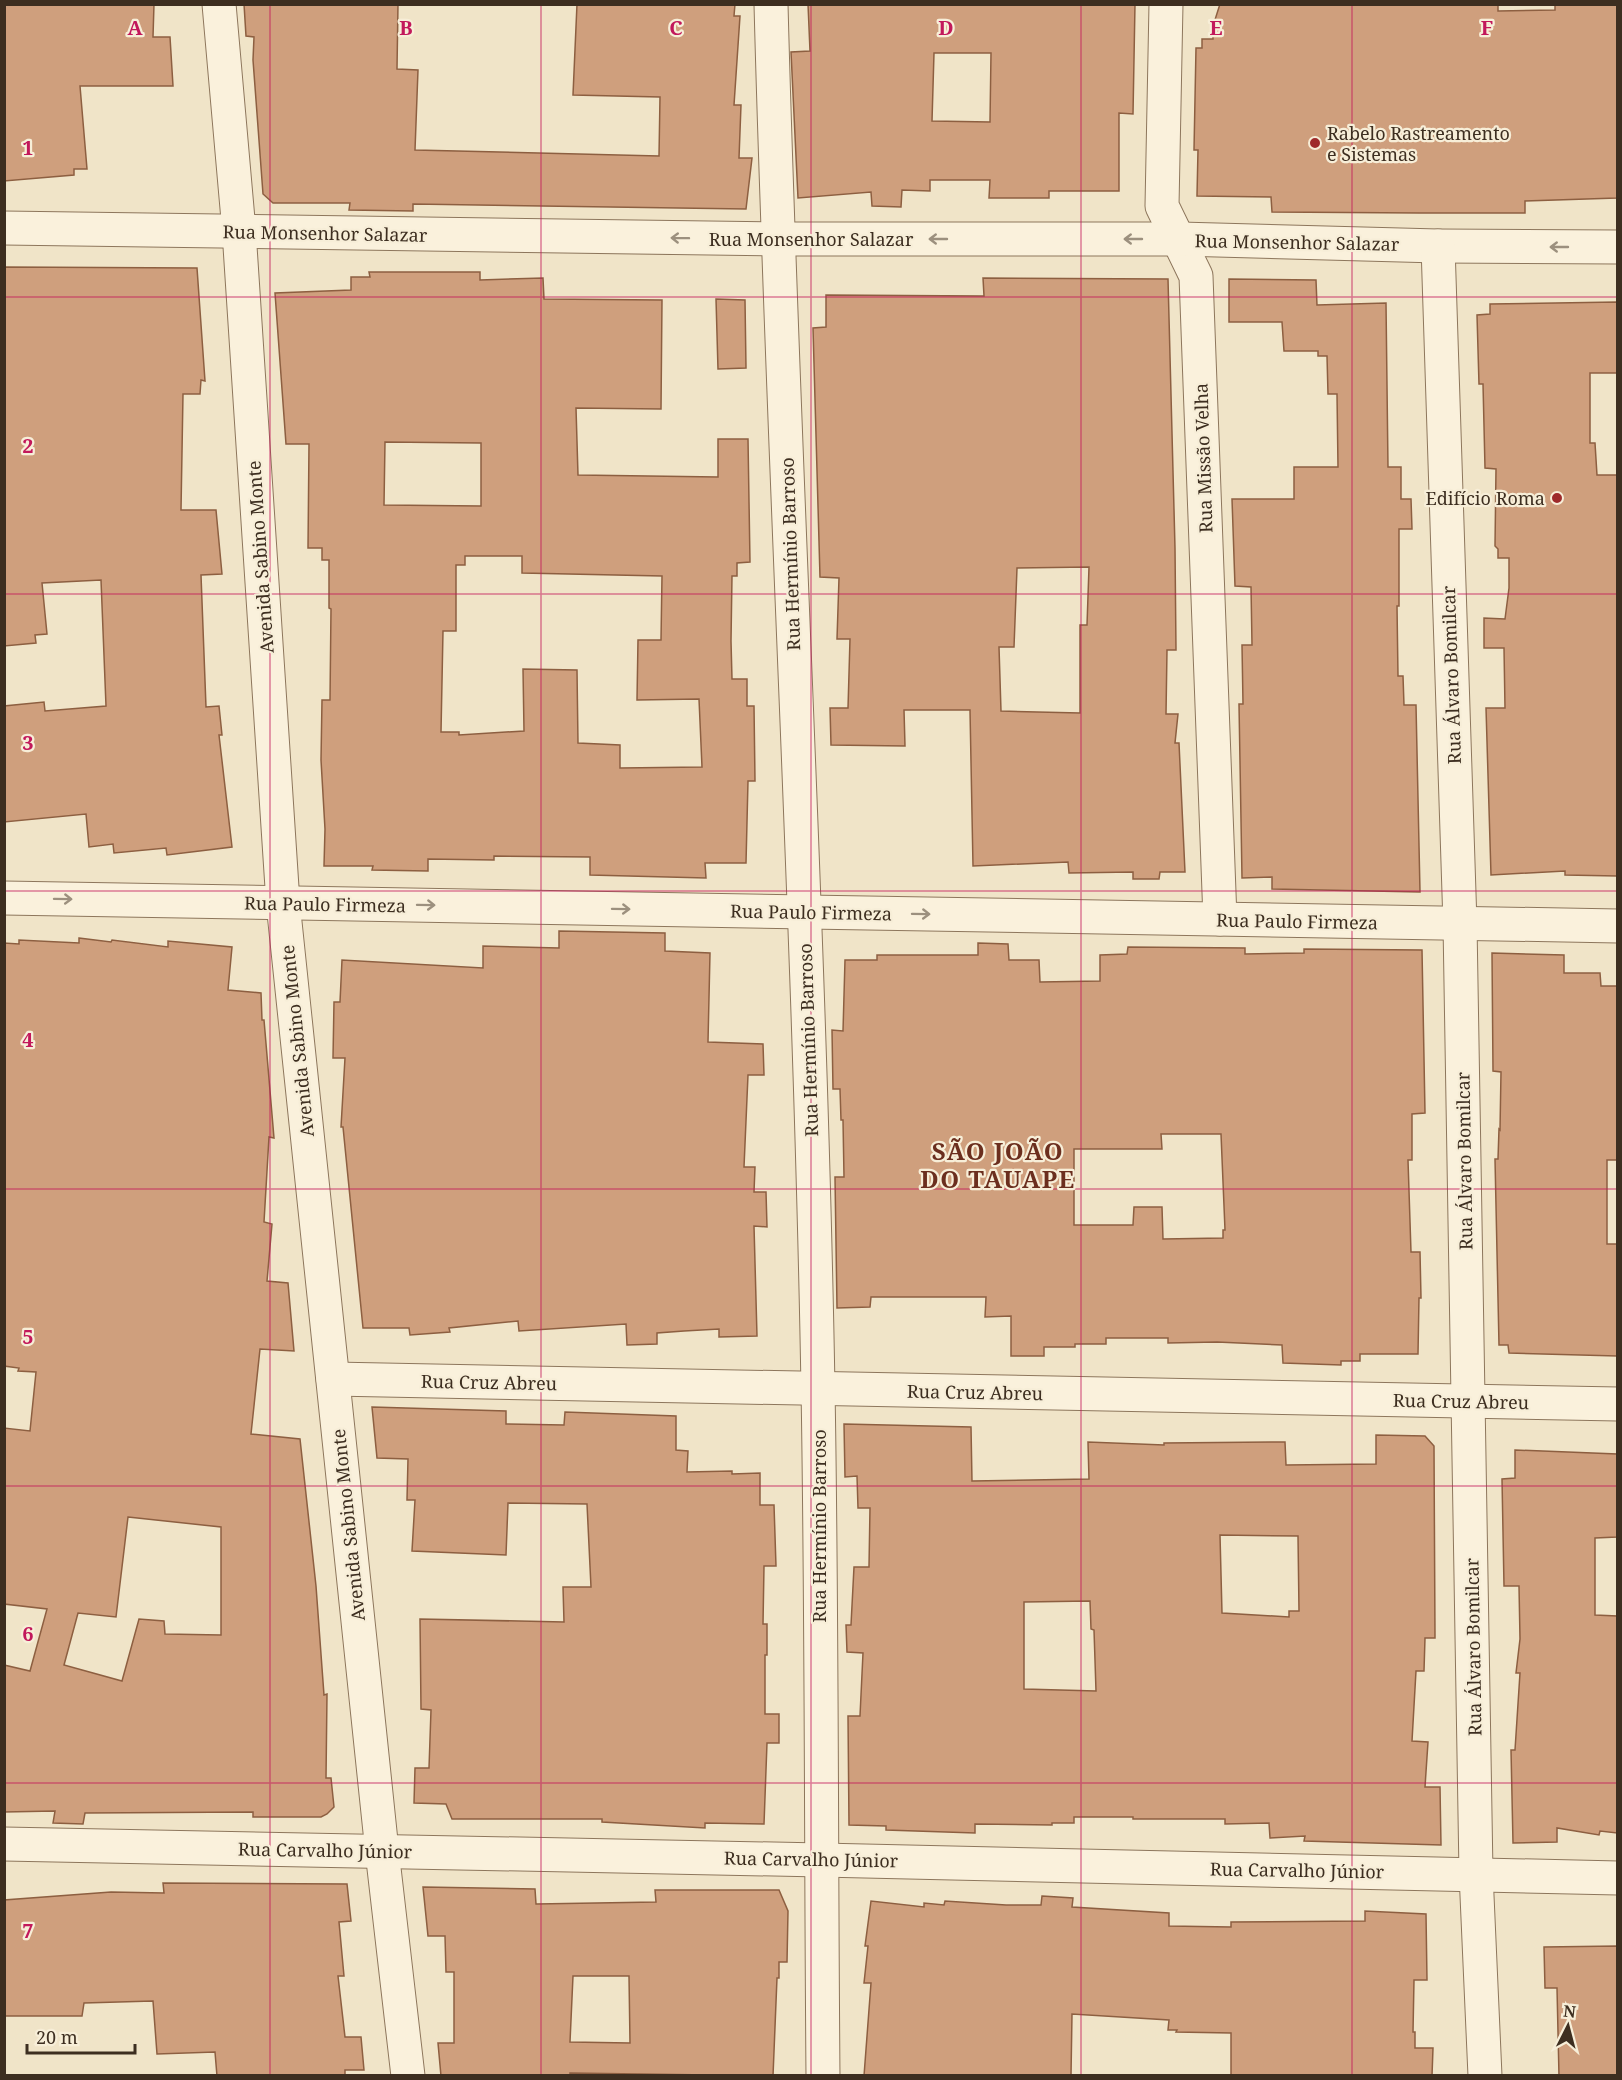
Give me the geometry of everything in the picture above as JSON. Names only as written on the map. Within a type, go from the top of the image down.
[{"type":"street","name":"Avenida Sabino Monte","points":[[219,4],[239,231],[283,903],[382,1851],[408,2076]]},
{"type":"street","name":"Rua Hermínio Barroso","points":[[771,4],[777,240],[805,912],[818,1389],[823,2076]]},
{"type":"street","name":"Rua Missão Velha","points":[[1166,4],[1162,206],[1196,276],[1220,919]]},
{"type":"street","name":"Rua Monsenhor Salazar","points":[[4,228],[777,240],[1180,239],[1438,246],[1617,247]]},
{"type":"street","name":"Rua Álvaro Bomilcar","points":[[1438,246],[1460,924],[1476,1873],[1485,2076]]},
{"type":"street","name":"Rua Paulo Firmeza","points":[[4,898],[1617,926]]},
{"type":"street","name":"Rua Cruz Abreu","points":[[333,1379],[1617,1404]]},
{"type":"street","name":"Rua Carvalho Júnior","points":[[4,1844],[1476,1873],[1617,1878]]},
{"type":"building","points":[[4,4],[154,4],[153,37],[170,37],[173,86],[80,86],[87,169],[74,169],[74,175],[4,181]]},
{"type":"building","points":[[244,4],[398,4],[397,69],[418,70],[415,150],[659,156],[660,97],[573,95],[577,4],[735,4],[734,16],[740,16],[734,105],[741,105],[739,158],[752,158],[746,209],[413,204],[413,211],[349,210],[350,203],[273,203],[263,194],[253,60],[254,37],[246,36]]},
{"type":"building","points":[[808,4],[1135,4],[1133,114],[1119,113],[1119,191],[1049,191],[1049,198],[989,198],[990,180],[930,180],[930,191],[902,190],[901,207],[872,206],[871,192],[798,198],[791,52],[810,51]],"holes":[[[934,53],[991,53],[990,122],[932,121]]]},
{"type":"building","points":[[1220,4],[1498,4],[1498,11],[1555,10],[1555,4],[1617,4],[1617,198],[1525,201],[1525,213],[1420,213],[1272,212],[1271,197],[1197,196],[1198,150],[1194,150],[1196,48],[1202,48],[1202,39],[1213,39],[1213,26]]},
{"type":"building","points":[[4,267],[197,268],[205,381],[201,380],[200,394],[183,394],[181,510],[216,510],[222,574],[201,575],[206,707],[219,706],[222,735],[219,735],[232,847],[167,855],[166,848],[114,853],[113,844],[89,847],[86,814],[4,822],[4,706],[44,702],[45,711],[106,706],[101,580],[42,583],[47,634],[35,635],[36,643],[4,646]]},
{"type":"building","points":[[369,272],[480,272],[480,280],[543,278],[544,299],[662,300],[661,409],[576,408],[578,475],[718,477],[718,439],[748,439],[750,562],[737,563],[737,576],[732,576],[731,641],[732,679],[747,679],[747,706],[754,706],[755,781],[748,781],[746,863],[705,863],[706,878],[590,875],[590,857],[494,856],[494,860],[428,859],[428,871],[372,870],[373,866],[324,866],[325,829],[321,760],[322,700],[330,700],[329,560],[322,560],[322,548],[308,548],[309,444],[286,444],[275,293],[351,290],[351,277],[370,277]],"holes":[[[385,442],[481,443],[481,506],[384,505]],[[465,556],[522,556],[522,573],[662,576],[661,640],[638,640],[637,700],[699,699],[702,767],[620,768],[620,745],[578,743],[577,670],[523,669],[524,731],[459,735],[459,732],[441,732],[443,631],[456,631],[456,565],[465,565]]]},
{"type":"building","points":[[983,278],[1168,279],[1176,650],[1167,650],[1166,714],[1178,714],[1175,743],[1179,743],[1185,872],[1160,872],[1159,879],[1133,879],[1133,872],[1069,873],[1068,862],[973,866],[970,710],[904,710],[905,746],[831,745],[830,708],[848,708],[850,639],[837,639],[839,578],[820,577],[813,328],[826,327],[826,295],[984,296]],"holes":[[[1089,567],[1087,625],[1080,625],[1080,713],[1001,711],[999,647],[1014,647],[1017,568]]]},
{"type":"building","points":[[1229,279],[1316,280],[1317,305],[1386,303],[1388,467],[1401,467],[1401,499],[1411,499],[1412,529],[1399,529],[1398,676],[1403,676],[1404,705],[1416,705],[1420,892],[1272,889],[1272,877],[1242,878],[1239,704],[1243,704],[1242,645],[1252,645],[1251,587],[1235,586],[1232,499],[1294,499],[1294,467],[1338,467],[1337,394],[1328,394],[1327,356],[1318,356],[1318,351],[1284,351],[1282,322],[1229,322]]},
{"type":"building","points":[[716,299],[745,300],[746,368],[718,369]]},
{"type":"building","points":[[1617,302],[1617,373],[1590,373],[1590,443],[1595,443],[1597,475],[1617,475],[1617,876],[1565,875],[1565,871],[1491,875],[1486,708],[1505,708],[1504,648],[1484,648],[1484,618],[1505,619],[1509,588],[1509,558],[1498,558],[1498,549],[1495,546],[1496,469],[1485,468],[1483,384],[1479,384],[1477,315],[1490,314],[1490,304]]},
{"type":"building","points":[[559,931],[665,933],[665,951],[710,953],[708,1042],[763,1044],[764,1075],[748,1075],[744,1167],[755,1167],[754,1192],[766,1192],[767,1227],[754,1226],[757,1336],[719,1337],[719,1329],[684,1331],[657,1333],[657,1344],[627,1345],[626,1324],[519,1331],[518,1321],[449,1328],[450,1332],[410,1335],[409,1328],[363,1328],[343,1127],[341,1127],[345,1058],[333,1058],[334,1002],[340,1002],[342,960],[483,968],[483,946],[559,948]]},
{"type":"building","points":[[79,938],[168,947],[168,941],[232,947],[228,990],[261,993],[274,1138],[269,1137],[264,1222],[272,1224],[267,1281],[288,1283],[294,1351],[260,1349],[251,1434],[300,1439],[316,1586],[324,1695],[327,1694],[326,1778],[331,1778],[334,1807],[321,1817],[253,1817],[253,1812],[85,1813],[83,1824],[53,1823],[55,1811],[4,1812],[4,1665],[30,1671],[47,1609],[4,1604],[4,1428],[30,1431],[36,1372],[18,1371],[19,1368],[4,1366],[4,943],[19,944],[19,940],[79,943]],"holes":[[[128,1517],[221,1527],[221,1635],[165,1634],[164,1621],[139,1619],[122,1681],[64,1665],[78,1613],[116,1617]]]},
{"type":"building","points":[[978,943],[1008,944],[1009,960],[1039,960],[1040,982],[1100,981],[1100,955],[1127,954],[1128,947],[1245,948],[1245,954],[1304,953],[1304,949],[1422,950],[1425,1113],[1412,1114],[1412,1160],[1408,1160],[1411,1252],[1420,1252],[1421,1298],[1419,1298],[1418,1354],[1360,1354],[1360,1361],[1341,1361],[1341,1365],[1283,1363],[1282,1345],[1217,1342],[1168,1343],[1168,1338],[1106,1338],[1106,1344],[1044,1347],[1044,1356],[1011,1356],[1011,1316],[985,1317],[986,1297],[871,1297],[870,1307],[837,1308],[835,1177],[844,1177],[843,1120],[841,1120],[840,1089],[833,1089],[832,1030],[843,1031],[845,960],[877,960],[877,955],[978,955]],"holes":[[[1161,1134],[1221,1134],[1225,1230],[1223,1230],[1223,1238],[1163,1239],[1162,1207],[1134,1207],[1133,1225],[1074,1225],[1074,1149],[1162,1149]]]},
{"type":"building","points":[[1492,953],[1564,955],[1564,973],[1600,973],[1601,986],[1617,986],[1617,1160],[1607,1160],[1607,1244],[1617,1244],[1617,1356],[1509,1353],[1508,1345],[1499,1345],[1495,1159],[1498,1159],[1500,1130],[1501,1072],[1493,1071]]},
{"type":"building","points":[[372,1407],[506,1411],[506,1424],[564,1425],[565,1412],[676,1416],[676,1450],[688,1451],[687,1472],[760,1473],[760,1505],[774,1505],[776,1566],[764,1566],[763,1624],[767,1624],[765,1714],[779,1714],[779,1743],[767,1743],[764,1824],[705,1823],[705,1828],[602,1822],[602,1819],[452,1819],[446,1804],[414,1803],[415,1768],[429,1768],[431,1710],[421,1709],[420,1619],[564,1622],[563,1587],[591,1587],[587,1504],[508,1503],[506,1555],[412,1551],[415,1500],[407,1500],[408,1459],[377,1458]]},
{"type":"building","points":[[844,1424],[971,1427],[972,1481],[1089,1479],[1088,1442],[1164,1445],[1164,1443],[1285,1442],[1286,1465],[1376,1464],[1376,1435],[1425,1436],[1434,1446],[1435,1638],[1425,1638],[1424,1671],[1416,1671],[1412,1741],[1428,1742],[1425,1787],[1440,1787],[1441,1845],[1304,1841],[1305,1836],[1270,1838],[1269,1823],[1225,1824],[1225,1819],[1074,1817],[1074,1823],[1052,1823],[1052,1825],[975,1824],[975,1833],[886,1830],[886,1826],[849,1825],[848,1716],[860,1716],[863,1653],[847,1652],[846,1625],[851,1625],[854,1567],[869,1567],[870,1508],[858,1508],[857,1476],[845,1477]],"holes":[[[1220,1535],[1298,1536],[1299,1611],[1289,1611],[1289,1617],[1222,1613]],[[1090,1601],[1091,1629],[1094,1630],[1096,1691],[1024,1689],[1024,1602]]]},
{"type":"building","points":[[1515,1450],[1617,1454],[1617,1537],[1595,1538],[1595,1615],[1617,1616],[1617,1833],[1600,1831],[1599,1835],[1557,1828],[1557,1842],[1513,1843],[1511,1750],[1515,1750],[1520,1673],[1516,1673],[1520,1639],[1519,1586],[1504,1586],[1502,1479],[1515,1478]]},
{"type":"building","points":[[163,1883],[347,1884],[351,1921],[339,1922],[344,1976],[338,1976],[345,2037],[361,2037],[364,2070],[345,2070],[345,2076],[217,2076],[215,2052],[157,2054],[153,2001],[84,2003],[82,2016],[4,2016],[4,1900],[111,1892],[164,1893]]},
{"type":"building","points":[[423,1887],[535,1889],[536,1904],[656,1902],[655,1890],[779,1890],[788,1911],[787,1962],[779,1962],[779,1978],[777,1978],[773,2076],[570,2073],[570,2076],[441,2076],[438,2043],[454,2043],[454,1972],[446,1972],[445,1936],[428,1936]],"holes":[[[573,1976],[629,1976],[630,2043],[570,2042]]]},
{"type":"building","points":[[1042,1896],[1073,1898],[1072,1907],[1169,1913],[1169,1926],[1231,1927],[1231,1922],[1365,1921],[1365,1911],[1426,1914],[1427,1980],[1414,1980],[1413,2032],[1415,2032],[1415,2048],[1433,2048],[1432,2076],[1231,2076],[1231,2033],[1176,2032],[1177,2030],[1168,2030],[1169,2020],[1072,2014],[1071,2076],[864,2076],[871,1983],[864,1983],[868,1946],[865,1946],[871,1901],[924,1907],[924,1903],[944,1905],[945,1901],[1041,1905]]},
{"type":"building","points":[[1617,1946],[1617,2076],[1559,2076],[1557,1988],[1545,1988],[1544,1947]]},
{"type":"place","name":"Rabelo Rastreamento e Sistemas","points":[[1315,143]]},
{"type":"place","name":"Edifício Roma","points":[[1557,498]]},
{"type":"district","name":"SÃO JOÃO DO TAUAPE","points":[[998,1164]]}]
